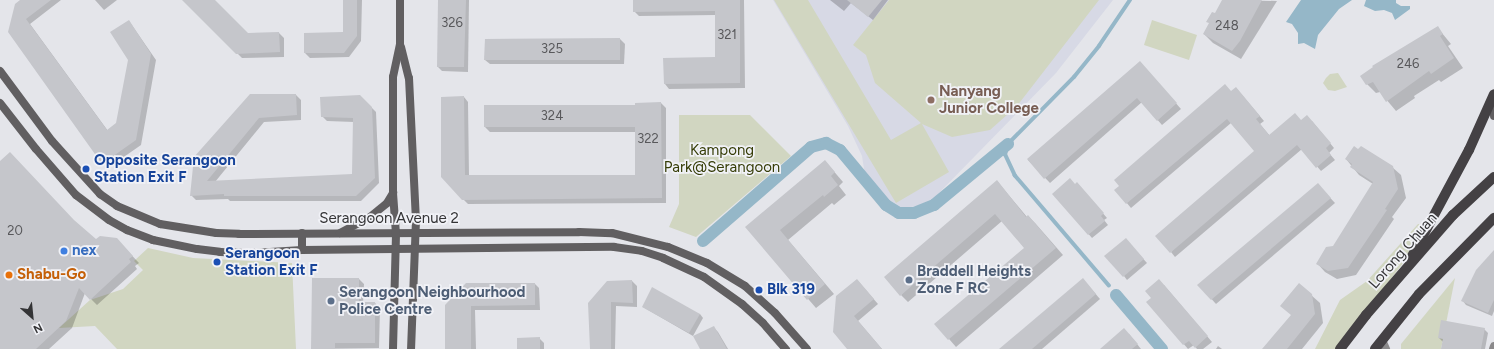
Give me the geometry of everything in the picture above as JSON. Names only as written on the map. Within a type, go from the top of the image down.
[{"type":"main road","points":[[393,349],[396,234],[393,193],[393,77],[400,45],[400,0]]},
{"type":"main road","points":[[400,45],[409,78],[416,234],[411,349]]},
{"type":"main road","name":"Serangoon Avenue 2","points":[[0,71],[52,141],[100,194],[117,206],[160,224],[216,233],[337,235],[579,232],[612,233],[647,240],[707,263],[745,286],[775,313],[806,349]]},
{"type":"main road","points":[[1402,274],[1469,150],[1494,94]]},
{"type":"main road","name":"Serangoon Avenue 2","points":[[0,103],[36,149],[76,195],[90,207],[127,230],[175,245],[220,252],[253,253],[302,250],[614,247],[642,251],[664,258],[704,277],[726,292],[753,314],[786,349]]},
{"type":"main road","points":[[1494,105],[1494,116]]},
{"type":"main road","name":"Lorong Chuan","points":[[1340,349],[1453,215],[1494,177]]},
{"type":"main road","points":[[337,235],[370,217],[386,203],[393,193]]},
{"type":"main road","points":[[1375,349],[1384,344],[1419,294],[1494,218]]},
{"type":"main road","points":[[302,234],[302,250]]},
{"type":"shaded area","name":"Nanyang Junior College","points":[[773,0],[1113,0],[1056,73],[935,197],[919,206],[903,208],[884,197],[865,175],[862,156],[848,126]]},
{"type":"green space","name":"Nanyang Junior College","points":[[774,0],[808,0],[891,140],[921,123],[875,83],[866,55],[853,45],[889,0],[1099,0],[1017,106],[990,130],[952,137],[922,124],[949,172],[896,203]]},
{"type":"green space","points":[[1152,20],[1197,35],[1189,60],[1144,45]]},
{"type":"green space","points":[[1338,73],[1347,87],[1335,91],[1328,90],[1323,83],[1330,74]]},
{"type":"green space","name":"Kampong Park@Serangoon","points":[[679,115],[750,115],[791,156],[696,237],[669,227],[679,204]]},
{"type":"green space","points":[[1418,224],[1433,225],[1336,349],[1315,349],[1340,300],[1367,281]]},
{"type":"green space","points":[[148,248],[193,258],[292,263],[296,349],[117,349],[95,326],[59,328],[90,300],[123,289],[143,270],[134,261]]},
{"type":"green space","points":[[1455,278],[1441,349],[1401,349],[1401,344]]},
{"type":"water","points":[[1301,0],[1352,0],[1339,9],[1318,35],[1315,49],[1304,43],[1298,44],[1298,33],[1292,24],[1286,22]]},
{"type":"water","points":[[1366,0],[1396,0],[1396,3],[1401,6],[1410,6],[1410,9],[1395,20],[1392,13],[1384,10],[1375,11],[1364,6]]},
{"type":"building","points":[[20,0],[51,0],[26,19],[107,130],[116,123],[128,60],[110,32],[129,20],[151,54],[136,140],[102,164],[8,32],[15,4]]},
{"type":"building","points":[[182,0],[215,0],[248,33],[279,32],[280,52],[236,54]]},
{"type":"building","points":[[343,0],[357,0],[357,36],[344,53],[304,53],[304,33],[343,32]]},
{"type":"building","points":[[438,0],[466,0],[464,67],[437,67]]},
{"type":"building","points":[[633,0],[740,0],[740,83],[664,84],[663,58],[715,57],[715,11],[633,12]]},
{"type":"building","points":[[847,0],[882,0],[868,17]]},
{"type":"building","points":[[1222,0],[1262,0],[1240,41],[1232,51],[1203,34],[1209,23],[1206,22],[1212,12],[1215,13]]},
{"type":"building","points":[[1438,26],[1443,34],[1440,36],[1454,58],[1431,74],[1429,71],[1386,102],[1373,82],[1366,85],[1360,76],[1373,67],[1372,66]]},
{"type":"building","points":[[620,38],[620,60],[484,60],[485,39]]},
{"type":"building","points":[[1140,61],[1177,103],[1157,121],[1137,98],[1044,179],[1027,159]]},
{"type":"building","points":[[1225,84],[1231,91],[1236,87],[1260,116],[1256,119],[1269,135],[1295,113],[1301,120],[1307,115],[1331,143],[1326,148],[1331,155],[1316,168],[1297,145],[1170,253],[1155,236],[1254,151],[1227,119],[1126,204],[1114,190],[1119,186],[1114,180]]},
{"type":"building","points":[[250,94],[296,94],[297,115],[259,118],[207,181],[352,174],[353,118],[321,117],[320,97],[360,95],[372,107],[375,178],[356,196],[224,196],[224,194],[190,196],[194,157]]},
{"type":"building","points":[[464,96],[465,175],[635,175],[635,127],[484,127],[484,105],[635,105],[635,103],[661,102],[662,198],[462,200],[441,177],[441,97]]},
{"type":"building","points":[[1354,146],[1358,149],[1361,146],[1393,166],[1398,189],[1385,209],[1387,210],[1348,268],[1328,271],[1316,264],[1326,247],[1333,246],[1373,182],[1350,167],[1352,164],[1345,159]]},
{"type":"building","name":"nex","points":[[10,152],[74,220],[96,239],[100,236],[117,238],[133,256],[129,259],[131,262],[90,300],[79,288],[66,321],[36,349],[0,349],[0,161]]},
{"type":"building","points":[[825,160],[835,172],[831,176],[838,185],[824,197],[823,195],[780,230],[825,284],[807,300],[745,227]]},
{"type":"building","points":[[1070,178],[1075,184],[1077,182],[1104,213],[1101,216],[1105,221],[1088,235],[1052,194]]},
{"type":"building","points":[[997,180],[1026,217],[1028,215],[1056,248],[948,340],[934,324],[1024,248],[995,214],[900,296],[884,277]]},
{"type":"building","points":[[1318,183],[1331,198],[1211,300],[1197,285]]},
{"type":"building","points":[[1126,238],[1144,259],[1123,277],[1104,256]]},
{"type":"building","points":[[1494,250],[1494,300],[1488,313],[1461,301],[1476,270]]},
{"type":"building","points":[[312,278],[359,278],[359,302],[375,302],[375,343],[335,343],[335,349],[311,349]]},
{"type":"building","points":[[1083,278],[1096,294],[1032,349],[999,349]]},
{"type":"building","points":[[857,279],[874,299],[854,316],[882,349],[847,349],[833,332],[836,296]]},
{"type":"building","points":[[1159,279],[1208,336],[1195,348],[1189,341],[1183,345],[1146,302],[1151,298],[1145,291]]},
{"type":"building","points":[[632,280],[633,303],[611,302],[611,349],[590,349],[588,303],[607,281]]},
{"type":"building","points":[[466,283],[535,283],[535,305],[471,306],[471,349],[445,349],[445,305]]},
{"type":"building","points":[[1299,283],[1312,294],[1315,314],[1287,349],[1262,349],[1291,315],[1280,306]]},
{"type":"building","points":[[652,287],[700,314],[689,333],[642,307]]},
{"type":"building","points":[[1441,320],[1485,328],[1481,349],[1441,349],[1443,339],[1438,338]]},
{"type":"building","points":[[714,326],[727,349],[700,349],[693,336]]},
{"type":"building","points":[[1124,328],[1138,344],[1132,349],[1100,349]]},
{"type":"building","points":[[540,337],[540,349],[517,349],[517,338]]},
{"type":"waterway","points":[[1109,286],[1015,176],[1005,155],[1008,144],[1074,77],[1099,46],[1130,0]]},
{"type":"waterway","points":[[703,241],[811,147],[826,143],[840,150],[886,205],[899,213],[914,213],[934,205],[1008,144]]},
{"type":"waterway","points":[[1116,295],[1162,349]]},
{"type":"place","name":"Nanyang Junior College","points":[[931,100]]},
{"type":"place","name":"Opposite Serangoon Station Exit F","points":[[86,169]]},
{"type":"place","name":"nex","points":[[64,251]]},
{"type":"place","name":"Serangoon Station Exit F","points":[[217,262]]},
{"type":"place","name":"Shabu-Go","points":[[9,275]]},
{"type":"place","name":"Braddell Heights Zone F RC","points":[[909,280]]},
{"type":"place","name":"Blk 319","points":[[759,290]]},
{"type":"place","name":"Serangoon Neighbourhood Police Centre","points":[[331,301]]}]
